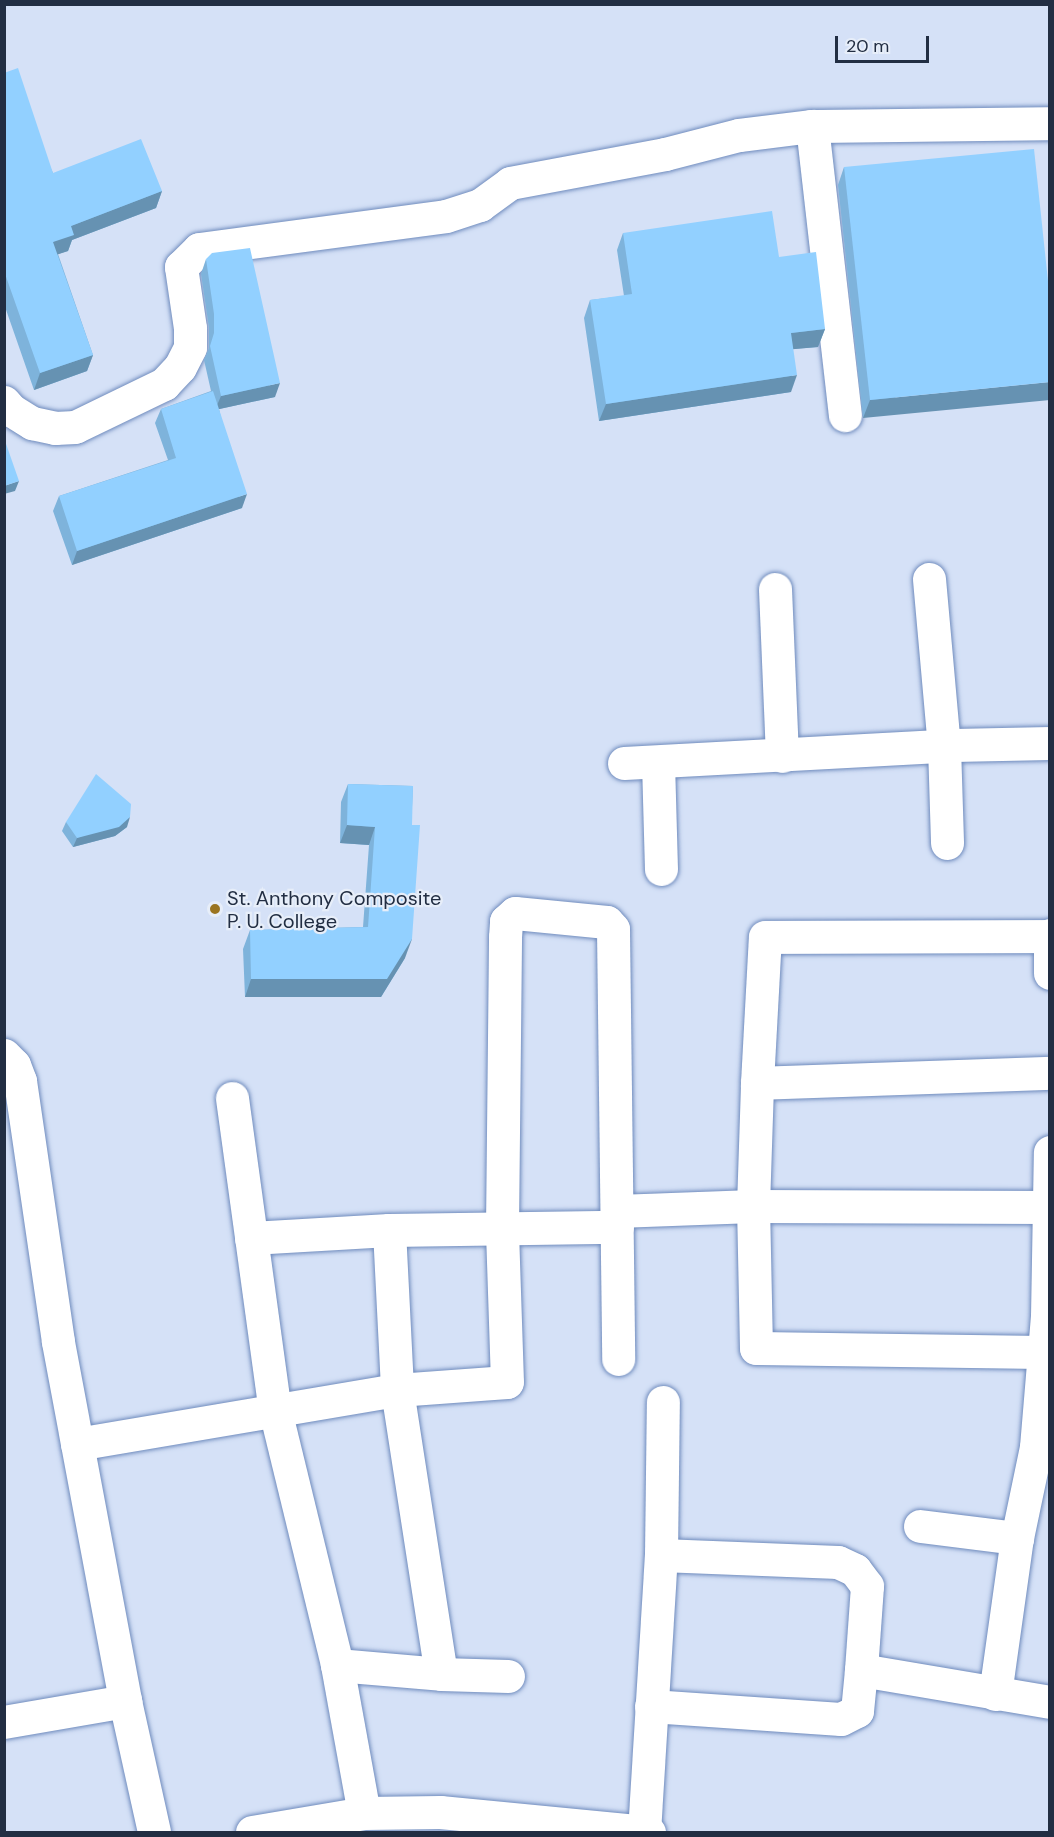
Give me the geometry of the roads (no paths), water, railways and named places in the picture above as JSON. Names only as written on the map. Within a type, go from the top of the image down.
[{"type":"street","points":[[4,402],[11,410],[32,423],[56,428],[75,427],[164,384],[180,367],[190,347],[190,328],[180,267],[199,249],[446,216],[480,205],[510,183],[665,154],[739,135],[812,126],[1050,123]]},
{"type":"street","points":[[812,126],[845,415]]},
{"type":"street","points":[[929,579],[944,746],[947,843]]},
{"type":"street","points":[[775,589],[782,756]]},
{"type":"street","points":[[624,763],[944,746],[1050,743]]},
{"type":"street","points":[[658,762],[660,869]]},
{"type":"street","points":[[77,1444],[397,1390],[507,1382],[502,1228],[505,937],[506,921],[515,913],[607,922],[613,929],[618,1359]]},
{"type":"street","points":[[1043,1352],[756,1348],[753,1206],[765,937],[1049,935],[1050,974]]},
{"type":"street","points":[[4,1055],[14,1065],[20,1081],[58,1342],[125,1701],[154,1833]]},
{"type":"street","points":[[758,1083],[1050,1073]]},
{"type":"street","points":[[232,1098],[275,1410],[337,1665],[364,1813]]},
{"type":"street","points":[[995,1694],[1017,1538],[1036,1447],[1047,1317],[1047,1207],[1050,1152]]},
{"type":"street","points":[[251,1238],[389,1230],[502,1228],[753,1206],[1047,1207]]},
{"type":"street","points":[[389,1230],[397,1390],[441,1674]]},
{"type":"street","points":[[272,1830],[364,1813],[440,1812],[646,1832],[651,1706],[661,1555],[663,1402]]},
{"type":"street","points":[[920,1527],[1017,1538]]},
{"type":"street","points":[[651,1706],[841,1719],[857,1711],[867,1586],[855,1570],[838,1562],[661,1555]]},
{"type":"street","points":[[337,1665],[441,1674],[508,1676]]},
{"type":"street","points":[[861,1670],[1050,1702]]},
{"type":"street","points":[[5,1717],[125,1701]]},
{"type":"place","name":"St. Anthony Composite P. U. College","points":[[215,909]]}]
